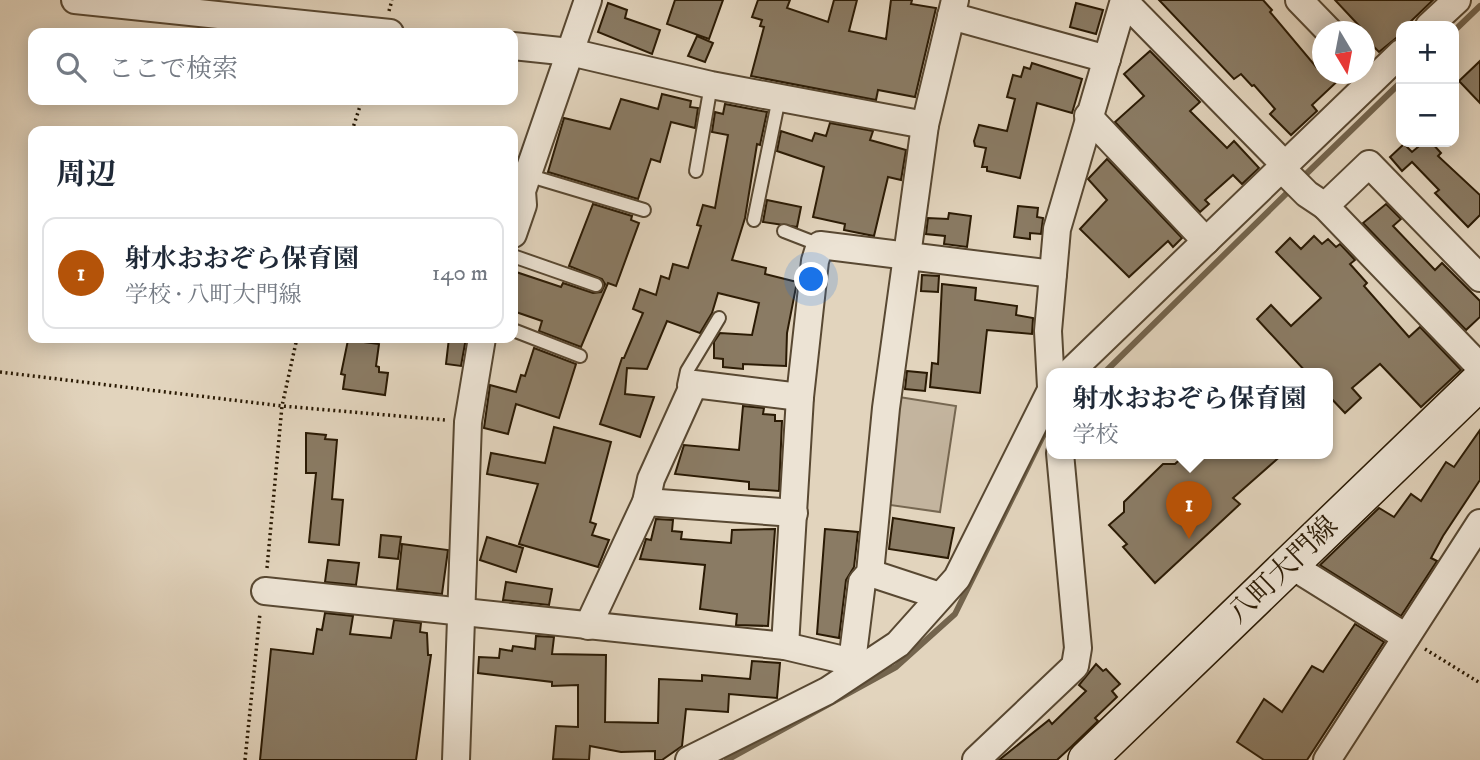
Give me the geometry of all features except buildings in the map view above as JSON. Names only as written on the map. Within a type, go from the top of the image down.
[{"type":"main road","name":"八町大門線","points":[[1098,755],[1289,564],[1480,381]]},
{"type":"street","points":[[75,0],[342,28]]},
{"type":"street","points":[[521,190],[588,0]]},
{"type":"street","points":[[1049,368],[1048,331],[1057,229],[1124,0]]},
{"type":"street","points":[[1124,0],[1480,367]]},
{"type":"street","points":[[1299,0],[1319,21]]},
{"type":"street","points":[[1434,21],[1457,0]]},
{"type":"street","points":[[859,664],[862,582],[870,573],[886,408],[906,256],[925,125],[953,8],[1107,60]]},
{"type":"street","points":[[518,47],[570,52],[711,85],[925,125]]},
{"type":"street","points":[[1375,69],[1396,56]]},
{"type":"street","points":[[1299,183],[1362,84]]},
{"type":"street","points":[[1088,116],[1206,241]]},
{"type":"street","points":[[1074,368],[1206,241],[1299,183],[1369,164],[1480,278]]},
{"type":"street","points":[[785,646],[800,397],[820,245],[1053,274]]},
{"type":"street","points":[[456,760],[468,422],[481,343]]},
{"type":"street","points":[[588,626],[646,502],[651,479],[694,384],[800,397]]},
{"type":"street","points":[[689,760],[827,691],[859,664],[898,644],[957,578],[1046,405]]},
{"type":"street","points":[[976,760],[1074,666],[1079,648],[1061,459]]},
{"type":"street","points":[[646,502],[794,513]]},
{"type":"street","points":[[1327,760],[1480,523]]},
{"type":"street","points":[[1289,564],[1406,637]]},
{"type":"street","points":[[870,573],[940,596]]},
{"type":"street","points":[[265,591],[785,646],[859,664]]},
{"type":"lane","points":[[696,171],[711,85]]},
{"type":"lane","points":[[754,220],[779,98]]},
{"type":"lane","points":[[521,190],[644,210]]},
{"type":"lane","points":[[784,231],[820,245]]},
{"type":"lane","points":[[518,258],[596,285]]},
{"type":"lane","points":[[691,391],[684,385],[687,371],[719,318]]},
{"type":"lane","points":[[518,332],[580,356]]},
{"type":"path","points":[[354,126],[360,105]]},
{"type":"path","points":[[245,760],[265,591],[282,406],[296,343]]},
{"type":"path","points":[[0,372],[282,406],[468,422]]},
{"type":"path","points":[[1406,637],[1480,683]]},
{"type":"shaded area","points":[[899,397],[956,406],[940,512],[883,504]]},
{"type":"waterway","points":[[1459,26],[1480,6]]},
{"type":"waterway","points":[[1302,178],[1399,84]]},
{"type":"waterway","points":[[1109,368],[1292,188]]},
{"type":"waterway","points":[[727,760],[896,667],[955,614],[1046,433]]},
{"type":"place","name":"射水おおぞら保育園","points":[[1189,539]]}]
